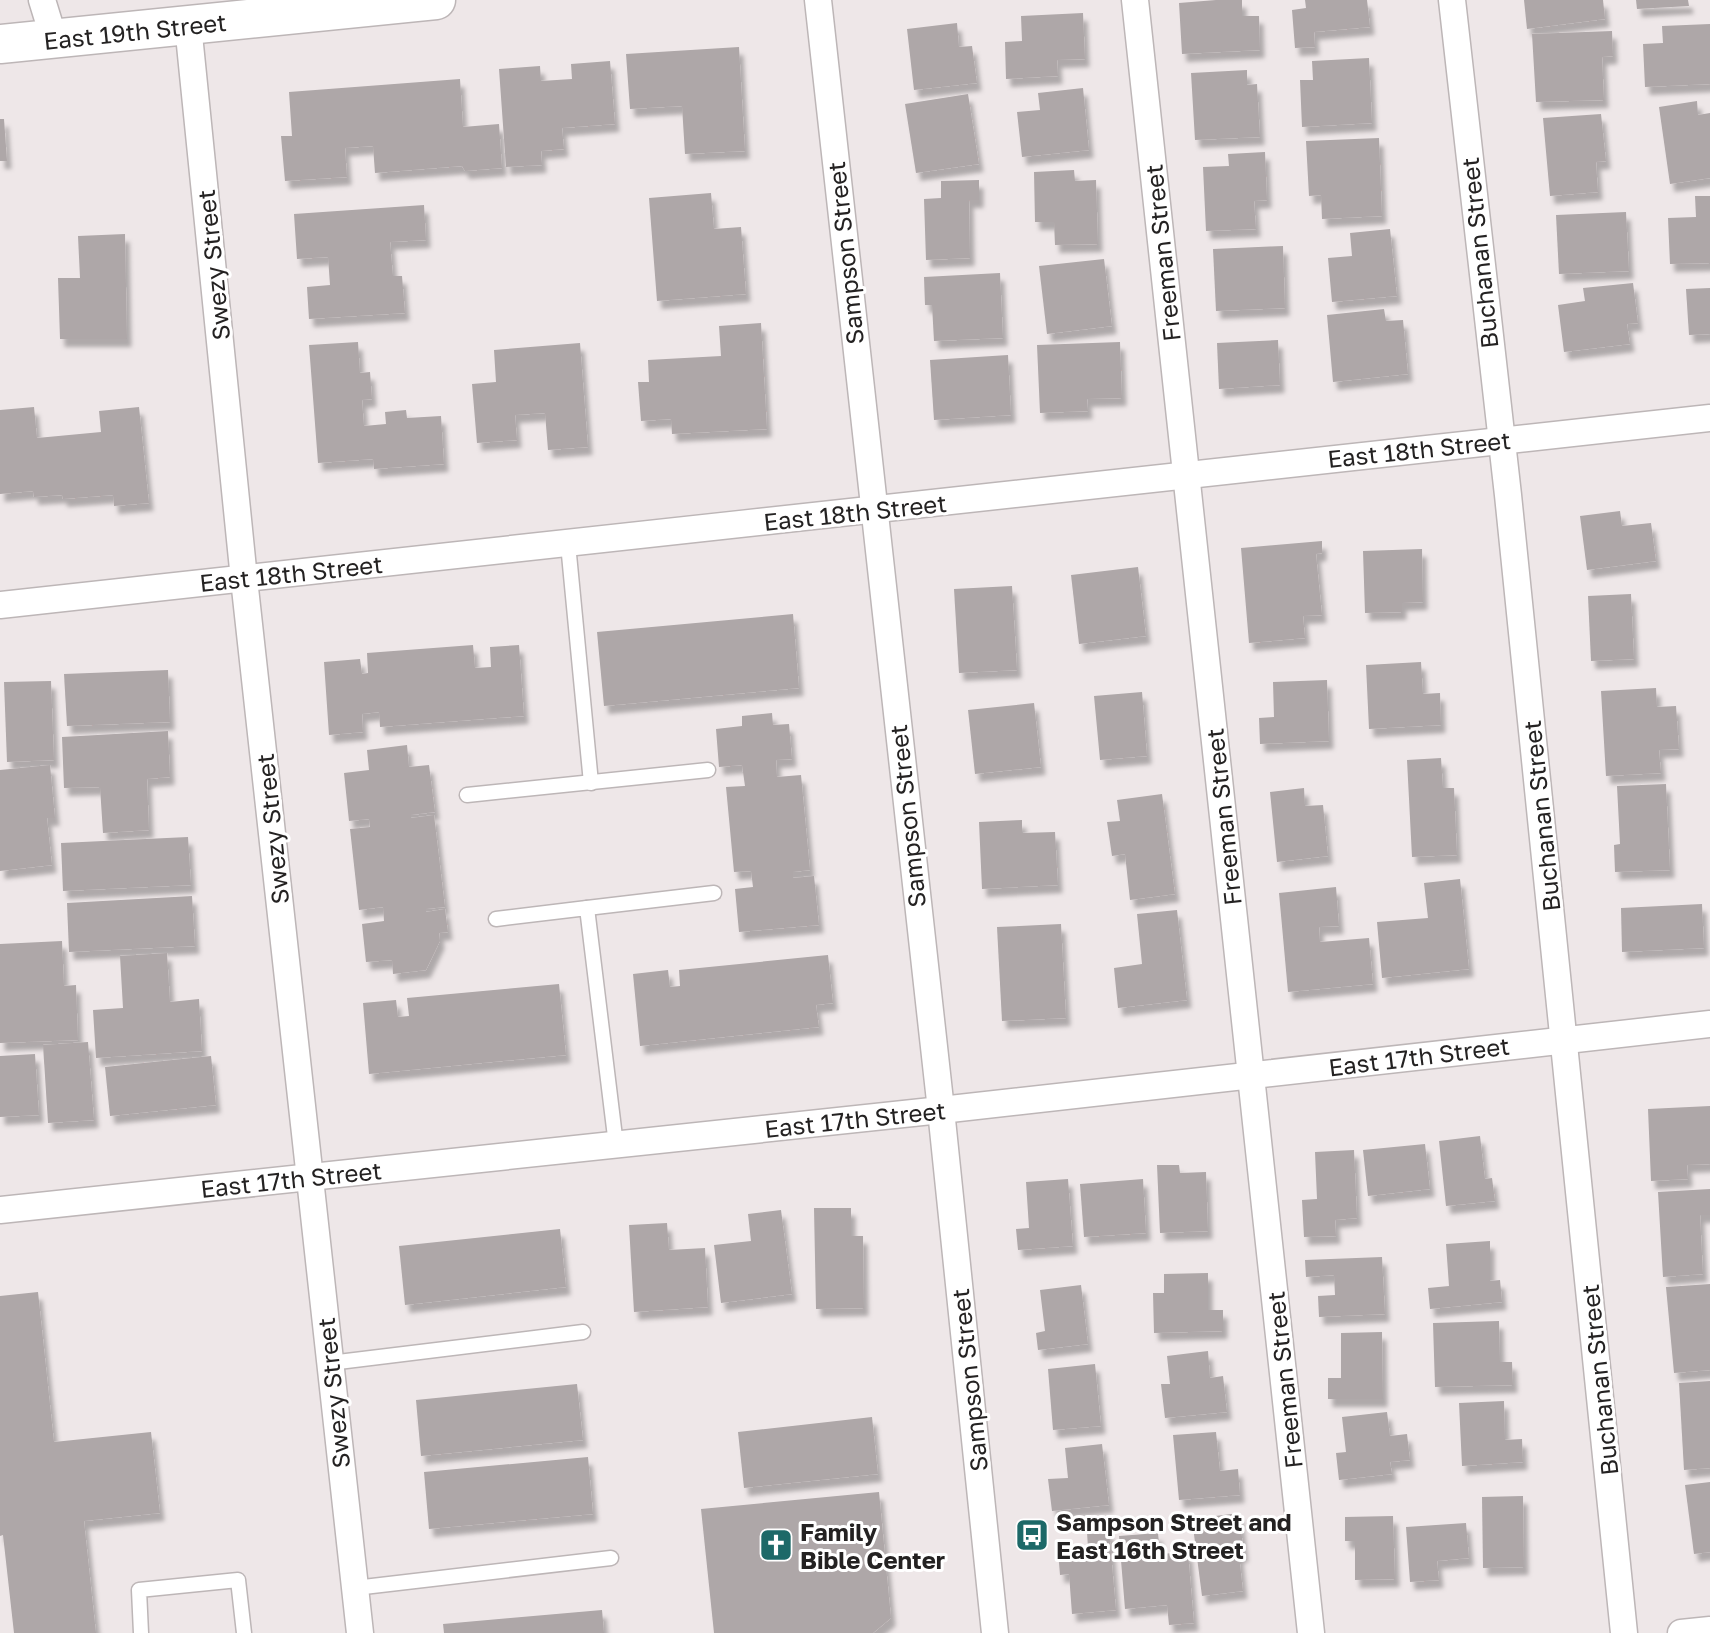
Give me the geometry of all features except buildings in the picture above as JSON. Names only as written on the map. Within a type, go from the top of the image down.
[{"type":"street","points":[[42,0],[54,39]]},
{"type":"street","name":"East 19th Street","points":[[0,44],[188,25],[315,7],[436,0]]},
{"type":"street","name":"Sampson Street","points":[[818,0],[872,511],[941,1110],[995,1633]]},
{"type":"street","name":"Freeman Street","points":[[1135,0],[1311,1633]]},
{"type":"street","name":"Buchanan Street","points":[[1451,0],[1564,1039],[1624,1633]]},
{"type":"street","name":"Swezy Street","points":[[188,25],[244,579],[360,1633]]},
{"type":"street","name":"East 18th Street","points":[[0,605],[1710,418]]},
{"type":"street","name":"East 17th Street","points":[[0,1210],[941,1110],[1710,1024]]},
{"type":"street","points":[[1681,1633],[1710,1630]]},
{"type":"lane","points":[[568,544],[591,783]]},
{"type":"lane","points":[[467,795],[708,770]]},
{"type":"lane","points":[[496,919],[714,893]]},
{"type":"lane","points":[[587,908],[616,1145]]},
{"type":"lane","points":[[330,1363],[583,1332]]},
{"type":"lane","points":[[355,1588],[611,1558]]},
{"type":"lane","points":[[141,1633],[139,1590],[238,1580],[244,1633]]},
{"type":"place","name":"Sampson Street and East 16th Street","points":[[1032,1535]]},
{"type":"place","name":"Family Bible Center","points":[[776,1545]]}]
